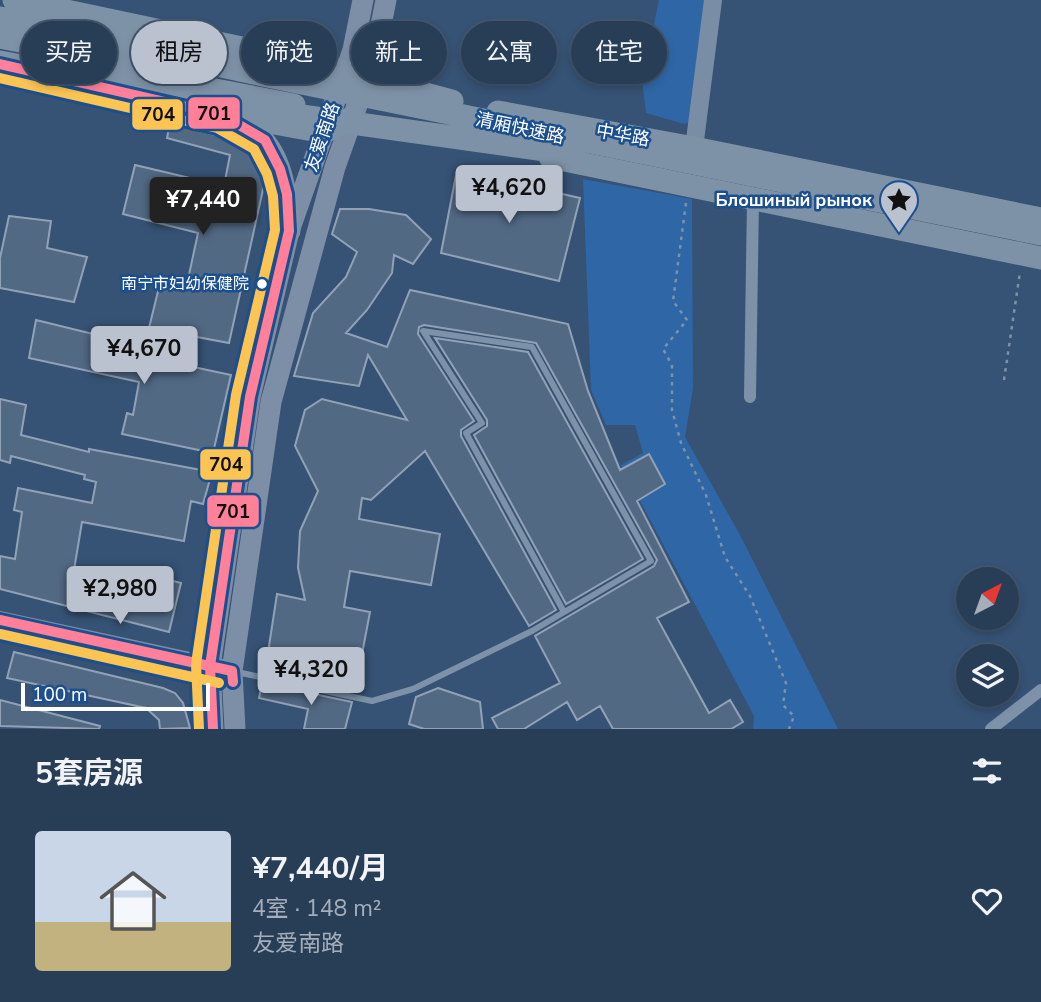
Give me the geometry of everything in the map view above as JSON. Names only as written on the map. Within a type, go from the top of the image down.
[{"type":"highway","points":[[14,0],[304,61],[414,90],[593,150]]},
{"type":"highway","points":[[59,0],[349,61]]},
{"type":"highway","name":"中华路","points":[[0,7],[352,86],[694,148],[1041,219]]},
{"type":"highway","name":"清厢快速路","points":[[0,18],[593,150],[1035,254]]},
{"type":"highway","name":"清厢快速路","points":[[0,37],[1041,234]]},
{"type":"highway","name":"中华路","points":[[0,48],[336,120],[1035,254]]},
{"type":"highway","points":[[0,63],[259,110],[593,150]]},
{"type":"highway","points":[[0,63],[222,115],[336,120]]},
{"type":"highway","points":[[222,115],[244,125],[265,140],[280,169],[286,194],[289,231]]},
{"type":"main road","name":"友爱南路","points":[[352,86],[349,61],[363,0]]},
{"type":"main road","name":"友爱南路","points":[[213,729],[210,666],[250,397],[289,231],[352,86],[375,55],[386,0]]},
{"type":"main road","name":"友爱南路","points":[[235,729],[232,671],[271,402],[335,167],[336,120]]},
{"type":"street","points":[[694,148],[713,0]]},
{"type":"street","points":[[750,397],[753,199]]},
{"type":"street","points":[[0,620],[232,671]]},
{"type":"street","points":[[991,729],[1041,690]]},
{"type":"lane","points":[[232,671],[372,701],[413,689],[564,612],[651,561],[532,347],[423,331],[482,424],[466,433],[564,612]]},
{"type":"path","points":[[688,186],[673,301],[687,320],[663,349],[672,365],[672,410],[681,443],[706,495],[725,557],[750,596],[786,683],[783,705],[794,716],[789,729]]},
{"type":"path","points":[[1004,380],[1035,254]]},
{"type":"shaded area","points":[[659,0],[713,0],[691,122],[684,124],[646,113],[642,84],[667,84],[667,21],[655,21]]},
{"type":"shaded area","points":[[583,179],[692,199],[693,389],[685,437],[739,533],[838,729],[753,729],[754,716],[621,465],[643,453],[635,425],[606,425],[591,390]]},
{"type":"building","points":[[170,123],[242,142],[261,163],[266,176],[229,343],[149,328],[161,279],[187,284],[198,233],[123,214],[135,165],[194,179],[187,205],[219,211],[230,155],[167,138]]},
{"type":"building","points":[[457,170],[580,198],[559,281],[441,253]]},
{"type":"building","points":[[340,209],[369,209],[406,215],[431,239],[413,264],[394,255],[392,273],[367,310],[346,333],[387,347],[410,290],[568,324],[588,391],[620,470],[649,454],[665,484],[637,501],[689,602],[657,618],[709,713],[730,700],[743,722],[731,729],[613,729],[600,706],[577,720],[567,702],[524,729],[498,729],[492,718],[560,683],[535,636],[654,566],[657,560],[536,343],[424,325],[419,327],[418,334],[474,421],[461,430],[461,436],[556,610],[529,626],[425,451],[371,500],[362,498],[359,519],[440,534],[431,585],[350,571],[344,607],[370,612],[355,691],[265,672],[277,594],[305,600],[298,568],[300,531],[318,491],[295,446],[305,410],[322,399],[407,420],[368,355],[359,386],[294,376],[313,313],[346,277],[357,252],[332,234]]},
{"type":"building","points":[[9,216],[51,221],[47,248],[87,257],[74,302],[0,288],[0,258]]},
{"type":"building","points":[[36,320],[138,345],[137,355],[231,375],[213,453],[122,434],[127,413],[133,415],[139,382],[29,358]]},
{"type":"building","points":[[435,338],[528,352],[643,559],[566,604],[474,435],[487,426],[487,420]]},
{"type":"building","points":[[0,399],[26,405],[21,435],[89,452],[89,449],[212,472],[203,504],[191,501],[184,541],[82,522],[74,570],[122,583],[126,569],[181,583],[169,632],[0,589],[0,556],[15,559],[22,512],[14,510],[18,488],[92,503],[96,482],[84,479],[85,475],[11,456],[10,463],[0,460]]},
{"type":"building","points":[[14,652],[175,693],[183,703],[190,728],[160,729],[159,720],[146,708],[7,678]]},
{"type":"building","points":[[262,683],[352,702],[345,729],[304,729],[308,709],[259,698]]},
{"type":"building","points":[[438,688],[480,702],[483,729],[424,729],[409,724],[416,697]]},
{"type":"building","points":[[0,700],[100,726],[99,729],[0,726]]},
{"type":"transit line","name":"701","points":[[0,64],[222,115],[265,140],[280,169],[287,194],[289,231],[250,397],[210,666],[213,729]]},
{"type":"transit line","name":"704","points":[[0,78],[217,128],[254,149],[267,174],[273,196],[275,230],[236,395],[196,664],[199,729]]},
{"type":"transit line","name":"701","points":[[0,620],[232,671],[233,682]]},
{"type":"transit line","name":"704","points":[[0,634],[219,683]]},
{"type":"place","name":"Блошиный рынок","points":[[899,234]]},
{"type":"place","name":"南宁市妇幼保健院","points":[[262,284]]}]
